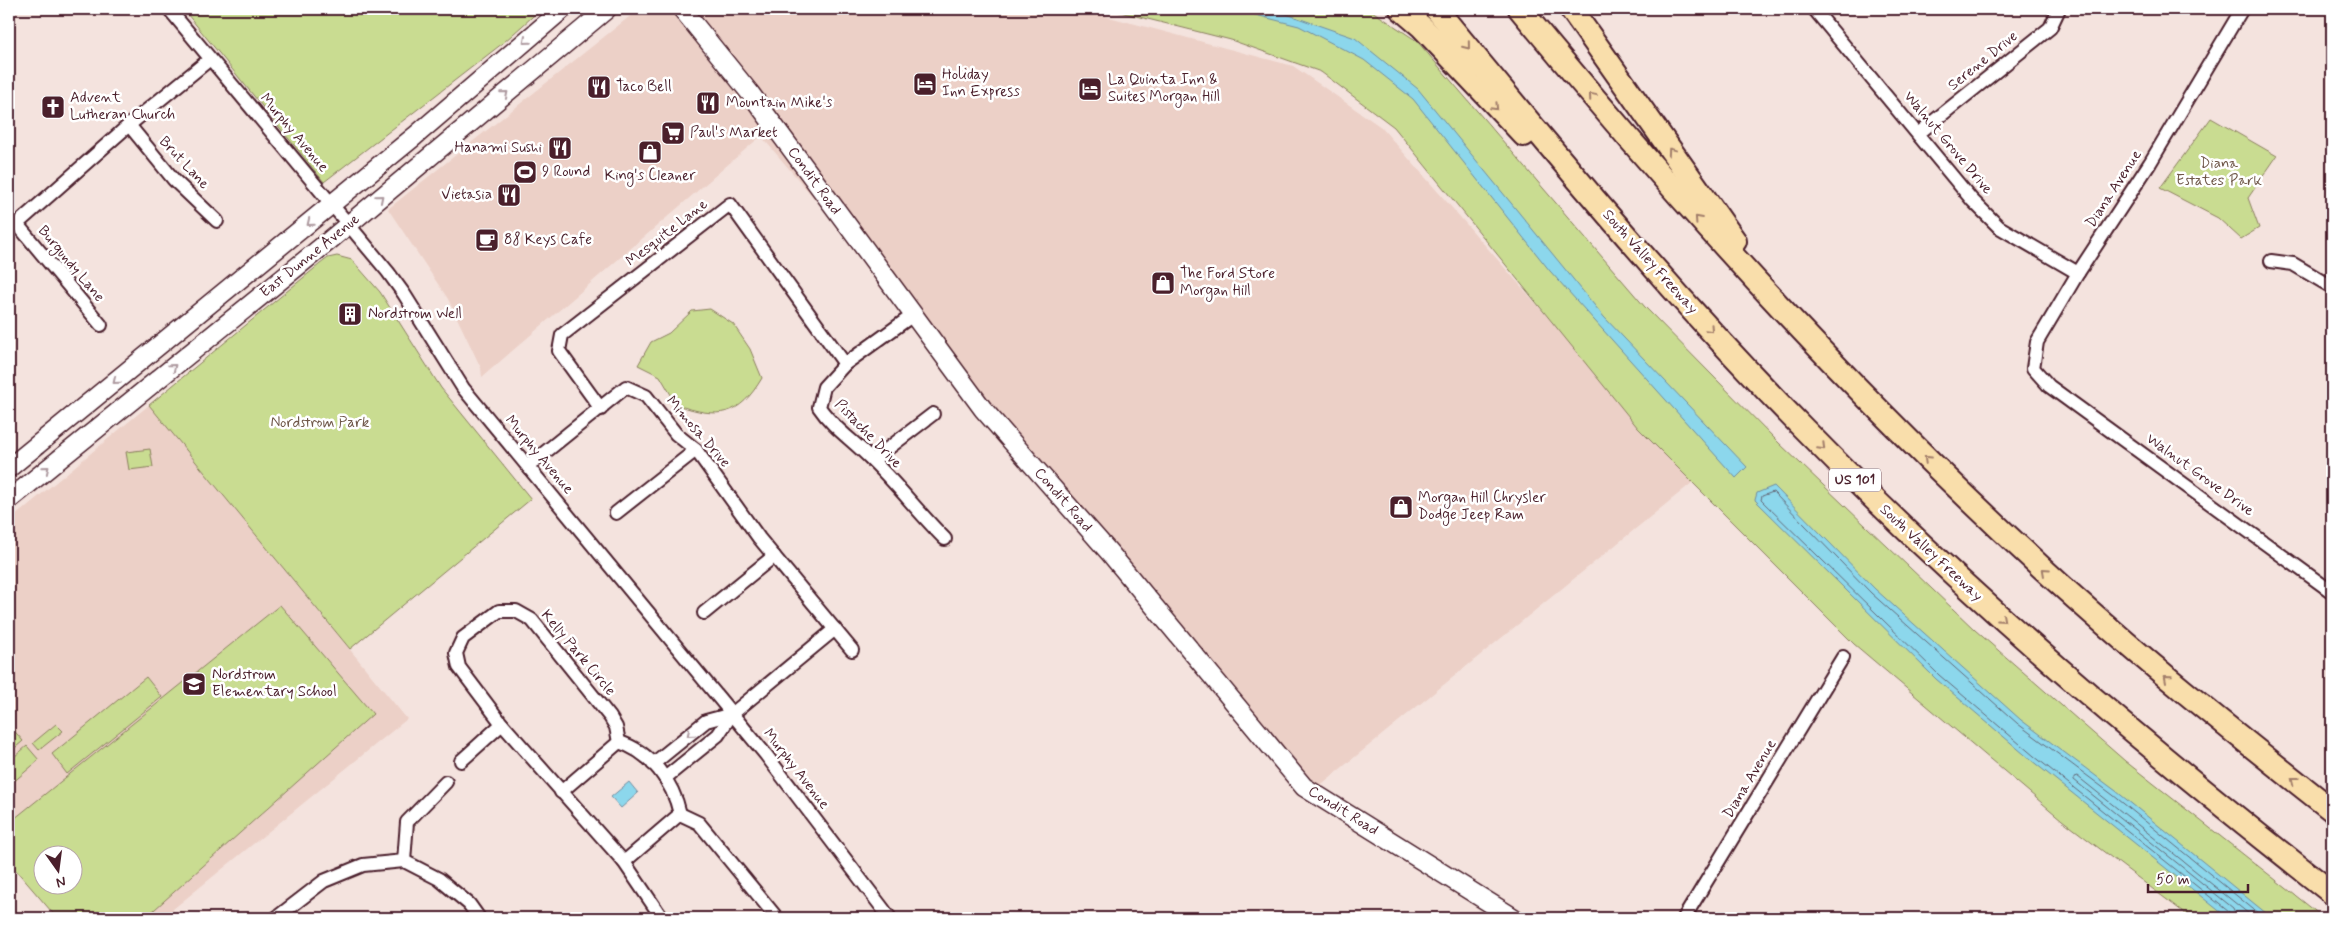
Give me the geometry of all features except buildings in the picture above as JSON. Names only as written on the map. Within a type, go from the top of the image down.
[{"type":"highway","points":[[1401,9],[1422,27],[1504,116],[1623,234]]},
{"type":"highway","name":"South Valley Freeway","points":[[1436,9],[1623,234],[1803,428],[1997,615],[2141,740],[2332,893]]},
{"type":"highway","points":[[1520,9],[1672,189],[1790,320],[1909,442],[2043,569],[2177,686],[2332,810]]},
{"type":"highway","points":[[1571,9],[1790,320]]},
{"type":"main road","name":"East Dunne Avenue","points":[[11,461],[333,204],[563,9]]},
{"type":"main road","name":"East Dunne Avenue","points":[[9,500],[349,224],[607,9]]},
{"type":"main road","name":"Condit Road","points":[[682,9],[750,93],[983,409],[1109,552],[1304,787],[1514,918]]},
{"type":"street","name":"Murphy Avenue","points":[[169,9],[349,224],[404,294],[463,388],[766,755],[890,918]]},
{"type":"street","name":"Walnut Grove Drive","points":[[1814,9],[1972,200],[1999,227],[2078,274]]},
{"type":"street","name":"Serene Drive","points":[[1918,133],[2050,28],[2059,9]]},
{"type":"street","name":"Diana Avenue","points":[[2049,386],[2033,368],[2037,342],[2150,162],[2242,9]]},
{"type":"street","points":[[129,125],[210,59]]},
{"type":"street","name":"Brut Lane","points":[[129,125],[174,180],[217,221]]},
{"type":"street","name":"Burgundy Lane","points":[[101,325],[17,224],[129,125]]},
{"type":"street","name":"Mesquite Lane","points":[[601,409],[559,351],[562,335],[730,204],[845,364]]},
{"type":"street","points":[[2271,261],[2293,264],[2332,287]]},
{"type":"street","name":"Pistache Drive","points":[[913,315],[845,364],[824,386],[819,407],[828,421],[873,460],[919,514],[944,539]]},
{"type":"street","name":"Walnut Grove Drive","points":[[2049,386],[2332,592]]},
{"type":"street","name":"Mimosa Drive","points":[[528,466],[626,387],[646,396],[676,434],[696,450],[774,556],[852,650]]},
{"type":"street","points":[[873,460],[932,414]]},
{"type":"street","points":[[616,514],[696,450]]},
{"type":"street","points":[[704,613],[774,556]]},
{"type":"street","name":"Kelly Park Circle","points":[[619,742],[616,727],[610,717],[532,620],[524,614],[508,610],[499,611],[464,638],[456,653],[459,667],[502,724],[624,862],[662,918]]},
{"type":"street","points":[[664,778],[718,735],[732,714],[835,629]]},
{"type":"street","name":"Diana Avenue","points":[[1684,918],[1843,657]]},
{"type":"street","points":[[653,764],[706,721],[732,714]]},
{"type":"street","points":[[461,761],[502,724]]},
{"type":"street","points":[[561,792],[619,742],[634,747],[653,764],[676,797],[680,814]]},
{"type":"street","points":[[404,862],[407,822],[446,782]]},
{"type":"street","points":[[624,862],[680,814]]},
{"type":"street","points":[[680,814],[700,823],[777,918]]},
{"type":"street","points":[[276,918],[324,881],[363,865],[404,862],[439,879],[469,904],[479,918]]},
{"type":"shaded area","points":[[639,9],[1079,9],[1293,66],[1381,127],[1693,482],[1318,787],[761,136],[482,377],[481,368],[448,299],[388,209]]},
{"type":"shaded area","name":"Nordstrom Elementary School","points":[[149,405],[407,719],[162,918],[58,918],[39,894],[82,894],[82,844],[32,844],[32,886],[9,857],[9,521]]},
{"type":"green space","points":[[183,9],[541,9],[503,43],[324,182]]},
{"type":"green space","points":[[1108,9],[1369,9],[1417,41],[1645,307],[1779,443],[1975,630],[2125,761],[2324,918],[2191,918],[2062,820],[1854,644],[1638,428],[1394,127],[1321,72],[1231,40]]},
{"type":"green space","name":"Diana Estates Park","points":[[2211,118],[2277,156],[2248,198],[2259,228],[2241,239],[2218,218],[2160,188]]},
{"type":"green space","name":"Nordstrom Park","points":[[337,256],[352,260],[380,292],[441,388],[531,499],[350,649],[149,405],[320,264],[328,258]]},
{"type":"green space","points":[[710,309],[733,324],[750,349],[762,378],[745,401],[727,411],[716,413],[677,405],[660,376],[638,365],[651,342],[669,333],[692,311]]},
{"type":"green space","points":[[150,449],[153,467],[129,470],[126,452]]},
{"type":"green space","points":[[280,605],[373,714],[145,918],[57,918],[36,894],[82,894],[82,844],[32,844],[32,889],[9,862],[9,823]]},
{"type":"green space","points":[[146,677],[162,697],[67,774],[52,754]]},
{"type":"green space","points":[[56,724],[63,731],[39,750],[33,743]]},
{"type":"green space","points":[[11,727],[23,741],[9,753],[9,729]]},
{"type":"green space","points":[[27,746],[39,760],[11,784],[9,782],[9,761]]},
{"type":"water","points":[[1232,9],[1272,9],[1355,38],[1418,89],[1604,317],[1747,467],[1736,478],[1550,271],[1413,99],[1364,60],[1299,26]]},
{"type":"water","points":[[1774,486],[1875,589],[2021,720],[2116,791],[2272,918],[2228,918],[2031,760],[1936,679],[1755,500],[1757,493]]},
{"type":"water","points":[[629,782],[638,793],[621,808],[611,797]]},
{"type":"place","name":"Holiday Inn Express","points":[[925,84]]},
{"type":"place","name":"Taco Bell","points":[[599,87]]},
{"type":"place","name":"La Quinta Inn & Suites Morgan Hill","points":[[1090,89]]},
{"type":"place","name":"Mountain Mike's","points":[[708,103]]},
{"type":"place","name":"Advent Lutheran Church","points":[[53,107]]},
{"type":"place","name":"Paul's Market","points":[[673,133]]},
{"type":"place","name":"Hanami Sushi","points":[[560,148]]},
{"type":"place","name":"King's Cleaner","points":[[650,152]]},
{"type":"place","name":"9 Round","points":[[525,172]]},
{"type":"place","name":"Vietasia","points":[[509,195]]},
{"type":"place","name":"88 Keys Cafe","points":[[487,240]]},
{"type":"place","name":"The Ford Store Morgan Hill","points":[[1163,283]]},
{"type":"place","name":"Nordstrom Well","points":[[350,314]]},
{"type":"place","name":"Morgan Hill Chrysler Dodge Jeep Ram","points":[[1401,507]]},
{"type":"place","name":"Nordstrom Elementary School","points":[[194,684]]}]
